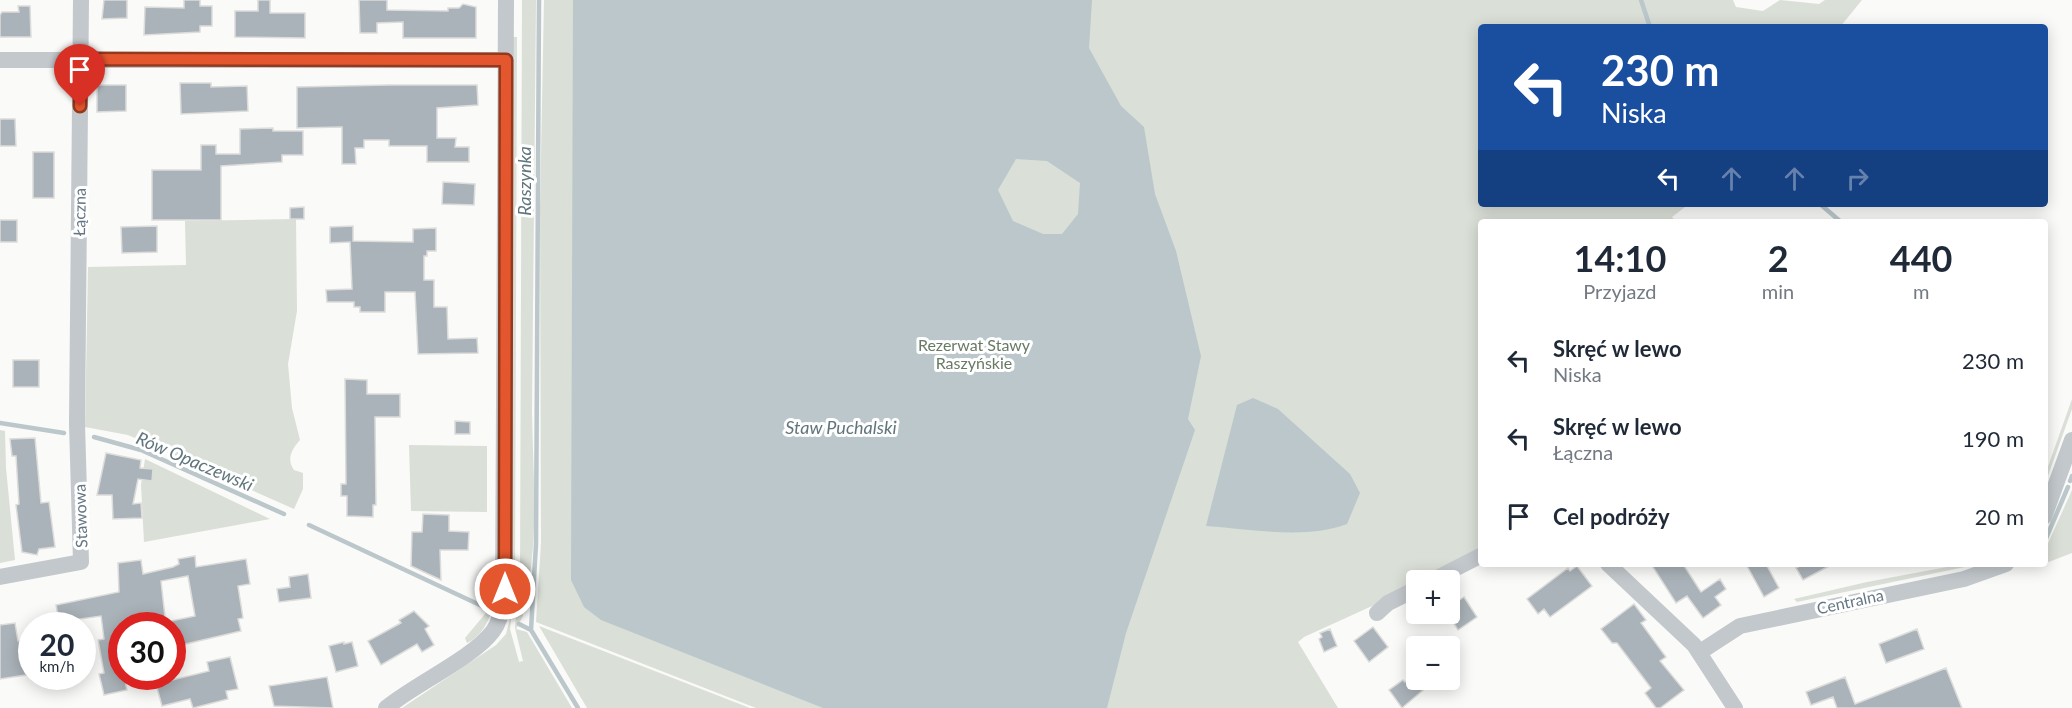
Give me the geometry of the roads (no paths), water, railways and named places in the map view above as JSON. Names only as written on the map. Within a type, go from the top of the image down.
[{"type":"street","name":"Łączna","points":[[77,424],[81,0]]},
{"type":"street","points":[[386,708],[491,634],[500,618],[505,589],[506,0]]},
{"type":"street","points":[[0,60],[506,60]]},
{"type":"street","name":"Stawowa","points":[[0,577],[81,562],[77,424]]},
{"type":"street","points":[[2048,506],[2072,440]]},
{"type":"street","points":[[1453,570],[1478,557]]},
{"type":"street","points":[[1612,567],[1643,594],[1700,652],[1735,708]]},
{"type":"street","name":"Centralna","points":[[1700,652],[1740,626],[1964,579],[1998,567]]},
{"type":"street","points":[[1377,613],[1388,603],[1406,594]]},
{"type":"water","name":"Staw Puchalski","points":[[573,0],[1092,0],[1089,48],[1121,106],[1144,127],[1155,194],[1176,251],[1201,356],[1188,419],[1195,430],[1126,633],[1107,708],[823,708],[601,620],[584,607],[571,580]],"holes":[[[1016,159],[1047,161],[1080,183],[1078,214],[1062,234],[1043,234],[1013,221],[998,190]]]},
{"type":"water","points":[[1253,398],[1278,409],[1350,474],[1360,493],[1347,524],[1330,529],[1295,532],[1206,526],[1237,405]]},
{"type":"waterway","name":"Raszynka","points":[[539,0],[536,544],[531,630],[578,708]]},
{"type":"waterway","points":[[1641,0],[1649,24]]},
{"type":"waterway","points":[[1824,207],[1838,219]]},
{"type":"waterway","name":"Rów Opaczewski","points":[[0,423],[64,433]]},
{"type":"waterway","name":"Rów Opaczewski","points":[[94,437],[141,450],[284,514]]},
{"type":"waterway","points":[[2070,481],[2072,476]]},
{"type":"waterway","points":[[2048,534],[2068,487]]},
{"type":"waterway","name":"Rów Opaczewski","points":[[309,525],[482,606]]},
{"type":"waterway","name":"Rów Opaczewski","points":[[519,624],[531,630]]},
{"type":"park label","name":"Rezerwat Stawy Raszyńskie","points":[[974,353]]}]
